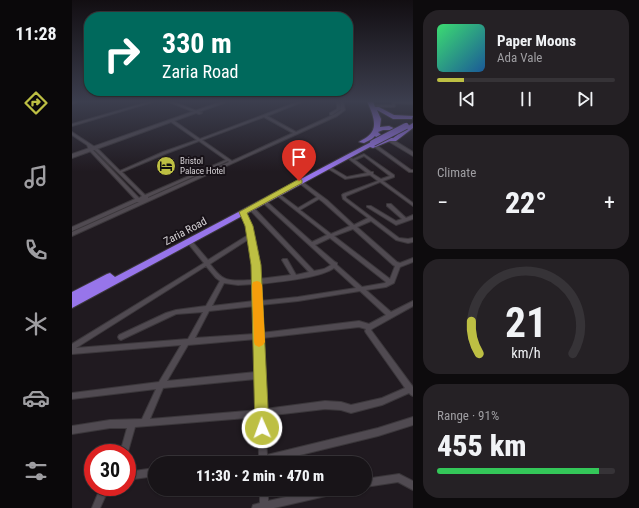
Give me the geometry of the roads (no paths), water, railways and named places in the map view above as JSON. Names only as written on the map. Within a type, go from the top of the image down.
[{"type":"highway","points":[[377,125],[376,131],[380,138],[389,140]]},
{"type":"highway","points":[[386,125],[388,128],[398,132],[400,135]]},
{"type":"highway","points":[[376,131],[398,125]]},
{"type":"highway","points":[[310,174],[405,125]]},
{"type":"highway","name":"Zaria Road","points":[[72,296],[310,174],[318,174],[351,159],[372,143],[397,139],[401,132],[408,125]]},
{"type":"highway","name":"Zaria Road","points":[[310,174],[310,168],[370,138],[376,131]]},
{"type":"highway","name":"Zaria Road","points":[[72,304],[277,194],[310,174]]},
{"type":"street","points":[[72,156],[165,125]]},
{"type":"street","points":[[177,125],[230,161]]},
{"type":"street","points":[[120,172],[241,125]]},
{"type":"street","points":[[280,125],[294,132]]},
{"type":"street","points":[[72,234],[146,198],[312,125]]},
{"type":"street","points":[[72,133],[93,148],[146,198]]},
{"type":"street","points":[[400,135],[402,142],[410,150]]},
{"type":"street","points":[[389,140],[410,150]]},
{"type":"street","points":[[372,143],[410,171],[413,171]]},
{"type":"street","points":[[93,148],[140,201]]},
{"type":"street","points":[[351,159],[364,155],[393,175],[343,196],[354,208],[398,239],[408,241],[413,240]]},
{"type":"street","points":[[351,159],[412,202]]},
{"type":"street","points":[[329,168],[346,178],[372,173]]},
{"type":"street","points":[[299,181],[320,197],[398,265]]},
{"type":"street","points":[[277,194],[390,282]]},
{"type":"street","points":[[297,210],[320,197]]},
{"type":"street","points":[[72,229],[140,201]]},
{"type":"street","points":[[263,201],[390,315]]},
{"type":"street","points":[[389,204],[405,220]]},
{"type":"street","points":[[369,207],[396,223],[413,217]]},
{"type":"street","points":[[251,208],[313,273]]},
{"type":"street","points":[[243,212],[249,226],[254,252],[257,281],[263,456]]},
{"type":"street","points":[[312,244],[329,235],[354,227],[370,219]]},
{"type":"street","points":[[72,346],[251,236]]},
{"type":"street","points":[[189,241],[224,281],[238,283],[294,276],[325,271],[334,264]]},
{"type":"street","points":[[285,260],[294,276]]},
{"type":"street","points":[[121,337],[168,315],[363,290],[386,285],[390,282],[398,265],[413,260]]},
{"type":"street","points":[[145,422],[161,386],[224,281]]},
{"type":"street","points":[[72,351],[259,336],[359,324],[369,327],[413,303]]},
{"type":"street","points":[[72,430],[110,424],[132,424],[261,413],[325,405],[341,406],[351,409],[412,391],[369,334],[369,327]]},
{"type":"street","points":[[72,396],[260,375]]},
{"type":"street","points":[[283,456],[372,434],[413,421]]},
{"type":"street","points":[[126,444],[132,424]]},
{"type":"street","points":[[136,475],[148,473]]},
{"type":"street","points":[[372,482],[398,478],[413,486]]},
{"type":"street","points":[[96,508],[101,496]]},
{"type":"street","points":[[263,496],[262,508],[311,496]]},
{"type":"place","name":"Bristol Palace Hotel","points":[[166,166]]}]
